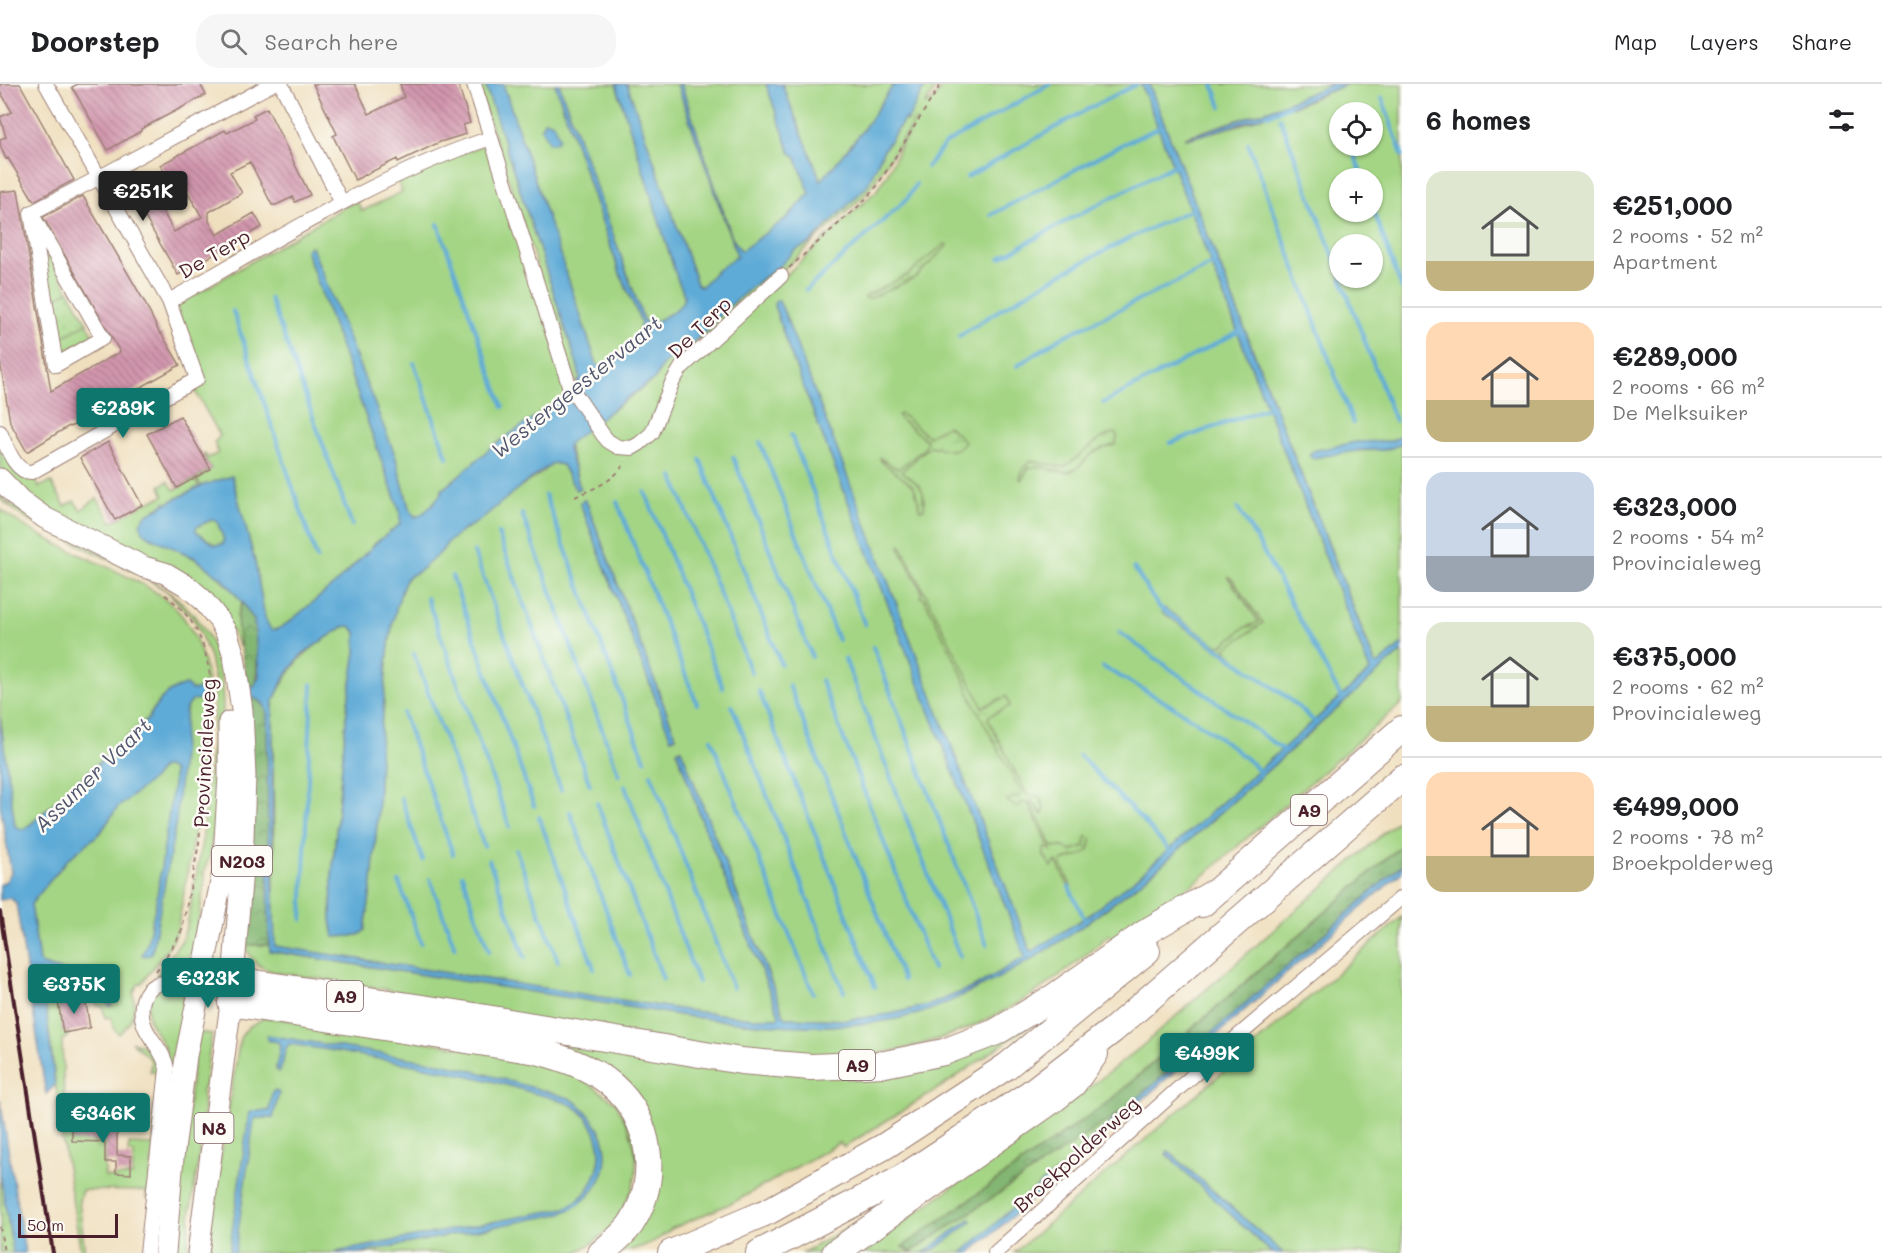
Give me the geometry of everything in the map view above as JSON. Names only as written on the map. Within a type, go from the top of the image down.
[{"type":"highway","name":"A9","points":[[671,1253],[769,1212],[885,1146],[1007,1066],[1107,985],[1402,729]]},
{"type":"highway","name":"A9","points":[[759,1253],[899,1180],[1029,1094],[1113,1030],[1402,778]]},
{"type":"highway","name":"A9","points":[[232,992],[445,1011],[741,1061],[811,1066],[885,1064],[944,1052],[996,1032],[1054,997],[1151,929],[1215,892]]},
{"type":"highway","name":"A9","points":[[232,992],[559,1057],[580,1065],[612,1085],[628,1102],[641,1125],[647,1144],[649,1177],[642,1202],[630,1224],[618,1239],[601,1253]]},
{"type":"highway","name":"A9","points":[[835,1253],[1073,1084],[1113,1030]]},
{"type":"main road","name":"Provincialeweg","points":[[0,479],[20,500],[45,518],[144,567],[165,573],[187,586],[211,609],[226,634],[234,657],[225,681],[229,776],[223,872],[184,1067],[166,1225],[165,1253]]},
{"type":"main road","name":"Provincialeweg","points":[[198,1253],[232,992],[242,870],[245,776],[227,709]]},
{"type":"street","points":[[0,432],[8,451],[21,469],[32,472],[197,379],[169,301],[46,84]]},
{"type":"street","points":[[31,213],[272,84]]},
{"type":"street","points":[[281,84],[342,203]]},
{"type":"street","points":[[474,84],[569,386],[603,435],[618,447]]},
{"type":"street","name":"De Terp","points":[[169,301],[342,203],[447,152],[492,138]]},
{"type":"street","points":[[31,213],[103,338],[56,365],[46,306],[31,213]]},
{"type":"street","name":"De Terp","points":[[618,447],[632,448],[646,440],[652,433],[672,383],[681,368],[781,276]]},
{"type":"street","name":"Broekpolderweg","points":[[995,1253],[1217,1054],[1402,897]]},
{"type":"street","points":[[147,1253],[167,1064],[144,1024],[141,1007],[145,995],[153,987],[164,982],[232,992]]},
{"type":"street","points":[[199,986],[232,992]]},
{"type":"path","points":[[781,276],[862,203],[877,186],[941,84]]},
{"type":"path","points":[[575,497],[617,475],[624,464],[618,447]]},
{"type":"path","name":"Provincialeweg","points":[[145,995],[157,969],[182,930],[227,709],[225,681],[193,624],[174,601],[156,589]]},
{"type":"path","points":[[0,1227],[4,1253]]},
{"type":"green space","points":[[477,84],[485,84],[578,367],[580,379],[576,384]]},
{"type":"green space","points":[[503,84],[555,84],[619,271],[641,322],[639,333],[632,345],[605,367],[597,365]]},
{"type":"green space","points":[[559,84],[616,84],[684,295],[682,302],[675,310],[649,324],[644,321]]},
{"type":"green space","points":[[627,84],[677,84],[737,256],[701,287],[697,284]]},
{"type":"green space","points":[[681,84],[766,84],[790,152],[795,156],[810,193],[788,217],[741,251],[732,238]]},
{"type":"green space","points":[[782,84],[894,84],[861,133],[821,181]]},
{"type":"green space","points":[[926,84],[938,84],[925,105],[933,100],[944,84],[1141,84],[1370,671],[1138,877],[1086,917],[1031,953],[1027,948],[784,312],[779,302],[776,301],[774,305],[788,347],[1026,957],[976,986],[929,1005],[891,1014],[847,1020],[785,1018],[681,749],[677,751],[702,821],[779,1015],[778,1018],[753,1018],[691,1011],[283,948],[281,953],[748,1023],[790,1026],[833,1025],[875,1022],[916,1014],[946,1003],[1015,969],[1112,905],[1157,869],[1402,651],[1402,703],[1201,878],[1115,941],[1109,935],[1041,989],[992,1017],[967,1029],[910,1047],[849,1056],[788,1056],[757,1053],[532,1022],[391,990],[273,972],[259,965],[250,956],[246,945],[274,944],[273,702],[293,667],[309,650],[343,627],[350,625],[356,632],[356,652],[347,709],[332,876],[331,920],[334,937],[361,934],[365,930],[372,882],[378,811],[381,722],[389,645],[396,610],[407,577],[418,572],[441,552],[448,542],[479,521],[553,463],[562,465],[576,490],[580,488],[568,444],[590,425],[610,447],[621,451],[639,448],[648,441],[662,419],[683,371],[877,190],[916,119],[865,195],[682,362],[670,380],[654,423],[642,439],[635,443],[616,442],[605,433],[597,421],[655,379],[663,364],[673,355],[675,357],[685,351],[709,330],[725,310],[765,276],[771,274],[771,271],[795,250],[810,243],[867,186],[883,151],[906,117],[907,120]],"holes":[[[586,501],[676,737],[672,739],[580,503]]]},
{"type":"green space","points":[[1149,84],[1332,84],[1269,110],[1185,137],[1186,139],[1243,124],[1295,106],[1347,84],[1402,84],[1402,436],[1391,441],[1378,442],[1349,451],[1385,450],[1402,444],[1402,644],[1379,665],[1376,665]]},
{"type":"green space","points":[[483,145],[492,149],[570,393],[493,446],[442,490],[443,493],[427,510],[415,517],[409,508],[395,455],[311,246],[306,250],[400,512],[400,524],[377,542],[335,584],[288,623],[271,631],[265,618],[255,562],[232,476],[201,486],[196,478],[211,469],[203,455],[205,454],[208,458],[218,453],[214,443],[220,436],[194,389],[201,383],[176,306],[346,206],[357,202],[362,211],[402,192],[397,180]]},
{"type":"green space","points":[[944,244],[947,245],[945,248],[916,277],[869,299],[865,298],[909,274]]},
{"type":"green space","points":[[47,255],[93,334],[63,353],[60,351],[44,258]]},
{"type":"green space","points":[[69,291],[87,323],[58,340],[51,300]]},
{"type":"green space","points":[[901,414],[928,436],[947,426],[965,442],[952,450],[930,446],[902,471],[922,490],[924,509],[920,510],[912,485],[880,458],[898,469],[924,449],[927,441],[900,419],[898,415]]},
{"type":"green space","points":[[1114,433],[1117,435],[1116,444],[1093,453],[1074,470],[1062,472],[1035,467],[1029,468],[1021,480],[1020,478],[1023,468],[1031,461],[1064,467],[1095,443]]},
{"type":"green space","points":[[0,444],[25,479],[35,479],[39,487],[51,482],[65,506],[74,501],[81,510],[97,498],[112,522],[145,503],[164,496],[160,486],[168,481],[174,490],[195,479],[199,487],[155,509],[150,537],[178,549],[201,563],[222,579],[242,602],[237,616],[240,648],[226,618],[54,514],[11,481],[0,466]]},
{"type":"green space","points":[[0,495],[8,503],[130,568],[165,590],[137,573],[26,519],[0,499]]},
{"type":"green space","points":[[0,509],[41,535],[152,589],[169,602],[183,617],[196,640],[208,681],[205,681],[205,689],[192,690],[186,685],[167,693],[148,718],[24,830],[15,827],[0,717]]},
{"type":"green space","points":[[213,519],[217,521],[224,540],[223,544],[216,545],[196,531],[196,527]]},
{"type":"green space","points":[[900,544],[983,707],[1006,696],[1010,706],[989,716],[988,719],[1027,795],[1039,796],[1044,808],[1042,815],[1031,800],[1030,803],[1052,846],[1064,847],[1070,851],[1084,847],[1087,836],[1091,839],[1091,845],[1086,853],[1062,861],[1061,864],[1071,886],[1069,887],[1056,861],[1052,867],[1044,856],[1044,848],[1051,850],[1028,804],[1022,802],[1016,807],[1007,801],[1020,796],[1021,792],[973,702],[961,672],[924,598],[920,597],[922,592],[900,549]]},
{"type":"green space","points":[[1227,576],[1232,579],[1263,623],[1225,649],[1251,673],[1162,612],[1165,608],[1212,642],[1219,645],[1224,644],[1244,628],[1259,622]]},
{"type":"green space","points":[[168,592],[190,611],[204,629],[214,650],[221,675],[223,706],[215,835],[213,835],[210,855],[203,874],[205,875],[200,910],[192,951],[183,967],[174,972],[156,976],[182,940],[187,925],[203,834],[213,731],[215,682],[210,657],[195,621]]},
{"type":"green space","points":[[242,602],[254,620],[257,644],[257,682],[254,687],[248,687],[238,632],[237,616]]},
{"type":"green space","points":[[249,698],[255,698],[264,705],[273,702],[274,945],[246,945]]},
{"type":"green space","points":[[193,700],[205,700],[198,810],[178,927],[173,941],[141,984],[138,984],[133,994],[132,1017],[119,1034],[113,1028],[111,1017],[105,1018],[103,1006],[98,1006],[94,998],[58,1001],[63,1032],[69,1032],[62,1040],[65,1127],[72,1128],[72,1137],[93,1137],[93,1142],[110,1142],[105,1155],[105,1177],[132,1176],[134,1153],[128,1153],[129,1144],[153,1145],[159,1078],[156,1077],[156,1072],[150,1071],[151,1060],[132,1042],[150,1051],[162,1067],[148,1198],[146,1198],[146,1191],[82,1190],[79,1200],[85,1253],[81,1253],[62,1137],[42,974],[63,975],[91,985],[110,1007],[98,986],[84,978],[39,962],[31,904],[67,860],[101,832],[117,808],[153,779],[162,767],[186,714],[186,708]]},
{"type":"green space","points":[[1402,817],[1402,845],[1109,1101],[903,1247],[911,1252],[1128,1107],[1084,1146],[1063,1169],[1057,1171],[962,1253],[859,1253],[1058,1112],[1141,1047]]},
{"type":"green space","points":[[1402,845],[1402,865],[1128,1107],[911,1252],[902,1247],[1110,1101]]},
{"type":"green space","points":[[1402,917],[1402,1253],[1283,1253],[1168,1151],[1166,1154],[1272,1253],[1014,1253]]},
{"type":"green space","points":[[167,987],[180,992],[187,1004],[157,1253],[150,1253],[166,1050],[148,1018],[148,1003],[155,991]]},
{"type":"green space","points":[[272,1001],[837,1075],[1036,1021],[950,1081],[844,1147],[839,1143],[738,1200],[671,1229],[651,1243],[626,1251],[610,1253],[650,1197],[612,1074]]},
{"type":"green space","points":[[266,1017],[510,1055],[576,1074],[616,1103],[632,1135],[636,1174],[632,1190],[617,1220],[591,1244],[575,1253],[205,1253],[240,1038],[248,1027]]},
{"type":"green space","points":[[197,1032],[212,1034],[202,1089],[204,1111],[201,1131],[203,1131],[191,1208],[187,1253],[171,1253]]},
{"type":"green space","points":[[0,1153],[14,1253],[0,1253]]},
{"type":"green space","points":[[892,1204],[827,1253],[802,1253]]},
{"type":"water","name":"Westergeestervaart","points":[[485,84],[503,84],[597,365],[603,367],[609,365],[632,345],[639,333],[641,322],[619,271],[555,84],[559,84],[644,321],[649,324],[675,310],[682,302],[684,295],[616,84],[627,84],[697,284],[701,287],[715,272],[737,256],[677,84],[681,84],[732,238],[741,251],[788,217],[810,193],[795,156],[790,152],[766,84],[782,84],[821,181],[861,133],[894,84],[926,84],[907,121],[905,118],[883,151],[867,186],[810,243],[795,250],[779,267],[771,271],[771,274],[765,276],[725,310],[713,322],[709,330],[685,351],[673,356],[663,364],[655,379],[568,444],[580,488],[576,490],[562,465],[553,463],[479,521],[448,542],[441,552],[418,572],[407,577],[392,627],[387,662],[381,722],[378,811],[365,930],[361,934],[351,936],[334,937],[331,920],[332,876],[347,709],[356,652],[356,632],[350,626],[343,627],[302,654],[284,678],[273,702],[272,844],[275,946],[691,1011],[752,1018],[778,1018],[779,1015],[702,821],[677,751],[681,749],[785,1018],[847,1020],[891,1014],[929,1005],[976,986],[1025,957],[788,347],[774,305],[776,301],[779,301],[784,312],[1031,952],[1086,917],[1138,877],[1370,671],[1141,84],[1149,84],[1375,664],[1379,664],[1402,644],[1402,651],[1157,869],[1112,904],[1065,938],[1017,968],[991,982],[917,1014],[877,1022],[835,1026],[747,1023],[660,1012],[270,951],[267,715],[262,702],[249,698],[248,687],[254,687],[259,676],[254,620],[224,580],[195,558],[150,537],[143,532],[140,523],[147,514],[164,505],[165,502],[166,504],[201,486],[232,476],[255,562],[265,618],[271,630],[288,623],[335,584],[377,542],[400,524],[400,512],[306,250],[309,247],[312,247],[395,455],[409,508],[415,517],[427,510],[442,490],[493,446],[570,393],[580,379]],"holes":[[[213,519],[217,521],[224,540],[223,544],[215,545],[196,531],[196,527]]]},
{"type":"water","points":[[1332,84],[1347,84],[1263,116],[1185,138],[1269,110]]},
{"type":"water","points":[[544,121],[554,124],[559,138],[556,142],[549,143],[541,128]]},
{"type":"water","points":[[1402,436],[1402,444],[1385,450],[1362,450],[1312,458],[1309,455],[1313,451],[1356,442],[1391,441]]},
{"type":"water","points":[[584,500],[676,737],[671,739],[580,503]]},
{"type":"water","name":"Assumer Vaart","points":[[186,685],[192,690],[205,689],[205,700],[193,700],[186,708],[176,822],[152,953],[147,956],[142,955],[147,944],[156,903],[173,784],[173,771],[167,767],[162,767],[153,779],[117,808],[101,832],[67,860],[31,904],[39,962],[95,984],[112,1005],[110,1007],[91,985],[63,975],[42,974],[55,1085],[46,1094],[16,903],[10,898],[0,900],[0,885],[7,880],[11,872],[0,804],[0,717],[15,826],[24,830],[148,719],[163,697],[172,690]]},
{"type":"water","points":[[1402,865],[1402,872],[1076,1158],[1075,1156],[1084,1146]]},
{"type":"water","points":[[267,1035],[445,1064],[569,1098],[588,1113],[603,1137],[606,1158],[600,1179],[595,1189],[579,1204],[559,1214],[359,1253],[331,1253],[565,1208],[588,1190],[595,1177],[600,1156],[598,1140],[586,1118],[570,1104],[454,1072],[289,1044],[278,1072],[276,1069],[280,1046],[278,1042],[267,1040]]},
{"type":"water","points":[[275,1090],[279,1093],[273,1118],[254,1120],[235,1253],[229,1253],[249,1115],[251,1111],[269,1111],[272,1093]]},
{"type":"water","points":[[0,1099],[25,1253],[13,1253],[0,1173]]},
{"type":"water","points":[[1168,1151],[1283,1253],[1272,1253],[1166,1154]]},
{"type":"water","points":[[1062,1168],[1064,1171],[970,1253],[962,1253],[1025,1197]]},
{"type":"water","points":[[970,1219],[972,1221],[948,1240],[923,1253]]},
{"type":"building","points":[[0,84],[20,84],[74,180],[34,201],[8,158],[6,159],[0,145],[0,139],[6,137],[0,117],[12,112],[0,91]]},
{"type":"building","points":[[78,84],[200,84],[206,95],[141,129],[108,150],[72,87]]},
{"type":"building","points":[[313,84],[355,84],[369,114],[404,97],[400,84],[458,84],[470,123],[463,125],[466,134],[440,142],[398,162],[397,159],[355,180],[333,136],[337,134]]},
{"type":"building","points":[[267,108],[310,195],[295,202],[293,197],[272,205],[250,162],[230,172],[242,193],[209,212],[209,221],[217,235],[254,213],[262,227],[178,275],[126,184],[142,175],[155,198],[173,188],[160,165],[225,130],[227,133],[255,119],[253,115]],"holes":[[[188,193],[202,217],[174,232],[161,208]]]},
{"type":"building","points":[[18,190],[51,391],[120,352],[43,217],[83,196],[144,301],[160,334],[180,365],[69,426],[27,452],[10,422],[0,361],[0,192]]},
{"type":"building","points":[[180,416],[211,469],[177,488],[147,434]]},
{"type":"building","points":[[108,442],[142,505],[115,520],[80,458]]},
{"type":"building","points":[[85,997],[90,1028],[63,1033],[58,1001]]},
{"type":"building","points":[[72,1120],[86,1120],[86,1128],[117,1130],[117,1155],[131,1156],[131,1174],[116,1173],[116,1162],[105,1162],[105,1142],[72,1141]]},
{"type":"waterway","points":[[927,167],[945,144],[1050,84]]},
{"type":"waterway","points":[[967,177],[1137,84]]},
{"type":"waterway","points":[[1213,84],[1221,107]]},
{"type":"waterway","points":[[1382,98],[1402,155]]},
{"type":"waterway","points":[[1268,115],[1289,106]]},
{"type":"waterway","points":[[1280,118],[1329,245]]},
{"type":"waterway","points":[[991,215],[1121,145],[1158,128]]},
{"type":"waterway","points":[[1248,143],[1353,423]]},
{"type":"waterway","points":[[1355,156],[1359,168]]},
{"type":"waterway","points":[[1000,258],[1173,166]]},
{"type":"waterway","points":[[806,290],[907,199],[916,184]]},
{"type":"waterway","points":[[959,336],[1072,268],[1191,210]]},
{"type":"waterway","points":[[1378,222],[1402,289]]},
{"type":"waterway","points":[[438,224],[503,407]]},
{"type":"waterway","points":[[1017,366],[1058,339],[1212,265]]},
{"type":"waterway","points":[[1345,288],[1395,421]]},
{"type":"waterway","points":[[270,298],[352,525]]},
{"type":"waterway","points":[[233,311],[317,559]]},
{"type":"waterway","points":[[1103,403],[1238,332]]},
{"type":"waterway","points":[[414,363],[447,457]]},
{"type":"waterway","points":[[1170,443],[1267,408]]},
{"type":"waterway","points":[[791,435],[865,625]]},
{"type":"waterway","points":[[760,442],[838,640]]},
{"type":"waterway","points":[[733,457],[812,657]]},
{"type":"waterway","points":[[700,459],[781,664]]},
{"type":"waterway","points":[[673,477],[751,672]]},
{"type":"waterway","points":[[645,492],[723,688]]},
{"type":"waterway","points":[[545,495],[645,760]]},
{"type":"waterway","points":[[617,502],[697,704]]},
{"type":"waterway","points":[[1238,508],[1341,697]]},
{"type":"waterway","points":[[522,514],[619,775]]},
{"type":"waterway","points":[[498,533],[590,785]]},
{"type":"waterway","points":[[474,552],[561,790]]},
{"type":"waterway","points":[[1134,568],[1158,606],[1287,697],[1314,721]]},
{"type":"waterway","points":[[452,576],[534,806]]},
{"type":"waterway","points":[[427,598],[510,828]]},
{"type":"waterway","points":[[1119,632],[1282,749]]},
{"type":"waterway","points":[[873,647],[987,945]]},
{"type":"waterway","points":[[414,654],[484,846]]},
{"type":"waterway","points":[[845,659],[960,957]]},
{"type":"waterway","points":[[1103,667],[1204,726],[1259,770]]},
{"type":"waterway","points":[[821,680],[933,969]]},
{"type":"waterway","points":[[302,920],[312,684]]},
{"type":"waterway","points":[[789,685],[903,980]]},
{"type":"waterway","points":[[759,691],[875,987]]},
{"type":"waterway","points":[[732,706],[844,992]]},
{"type":"waterway","points":[[403,713],[453,854]]},
{"type":"waterway","points":[[711,739],[813,993]]},
{"type":"waterway","points":[[1079,755],[1169,850]]},
{"type":"waterway","points":[[651,774],[733,988]]},
{"type":"waterway","points":[[625,786],[698,982]]},
{"type":"waterway","points":[[401,798],[423,860]]},
{"type":"waterway","points":[[597,803],[663,979]]},
{"type":"waterway","points":[[570,812],[630,975]]},
{"type":"waterway","points":[[539,817],[594,969]]},
{"type":"waterway","points":[[516,850],[558,961]]},
{"type":"waterway","points":[[489,860],[525,958]]},
{"type":"waterway","points":[[462,875],[489,951]]},
{"type":"waterway","points":[[430,879],[455,948]]},
{"type":"waterway","points":[[399,882],[421,943]]},
{"type":"waterway","points":[[1069,887],[1084,918]]},
{"type":"railway","points":[[0,912],[53,1253]]}]
